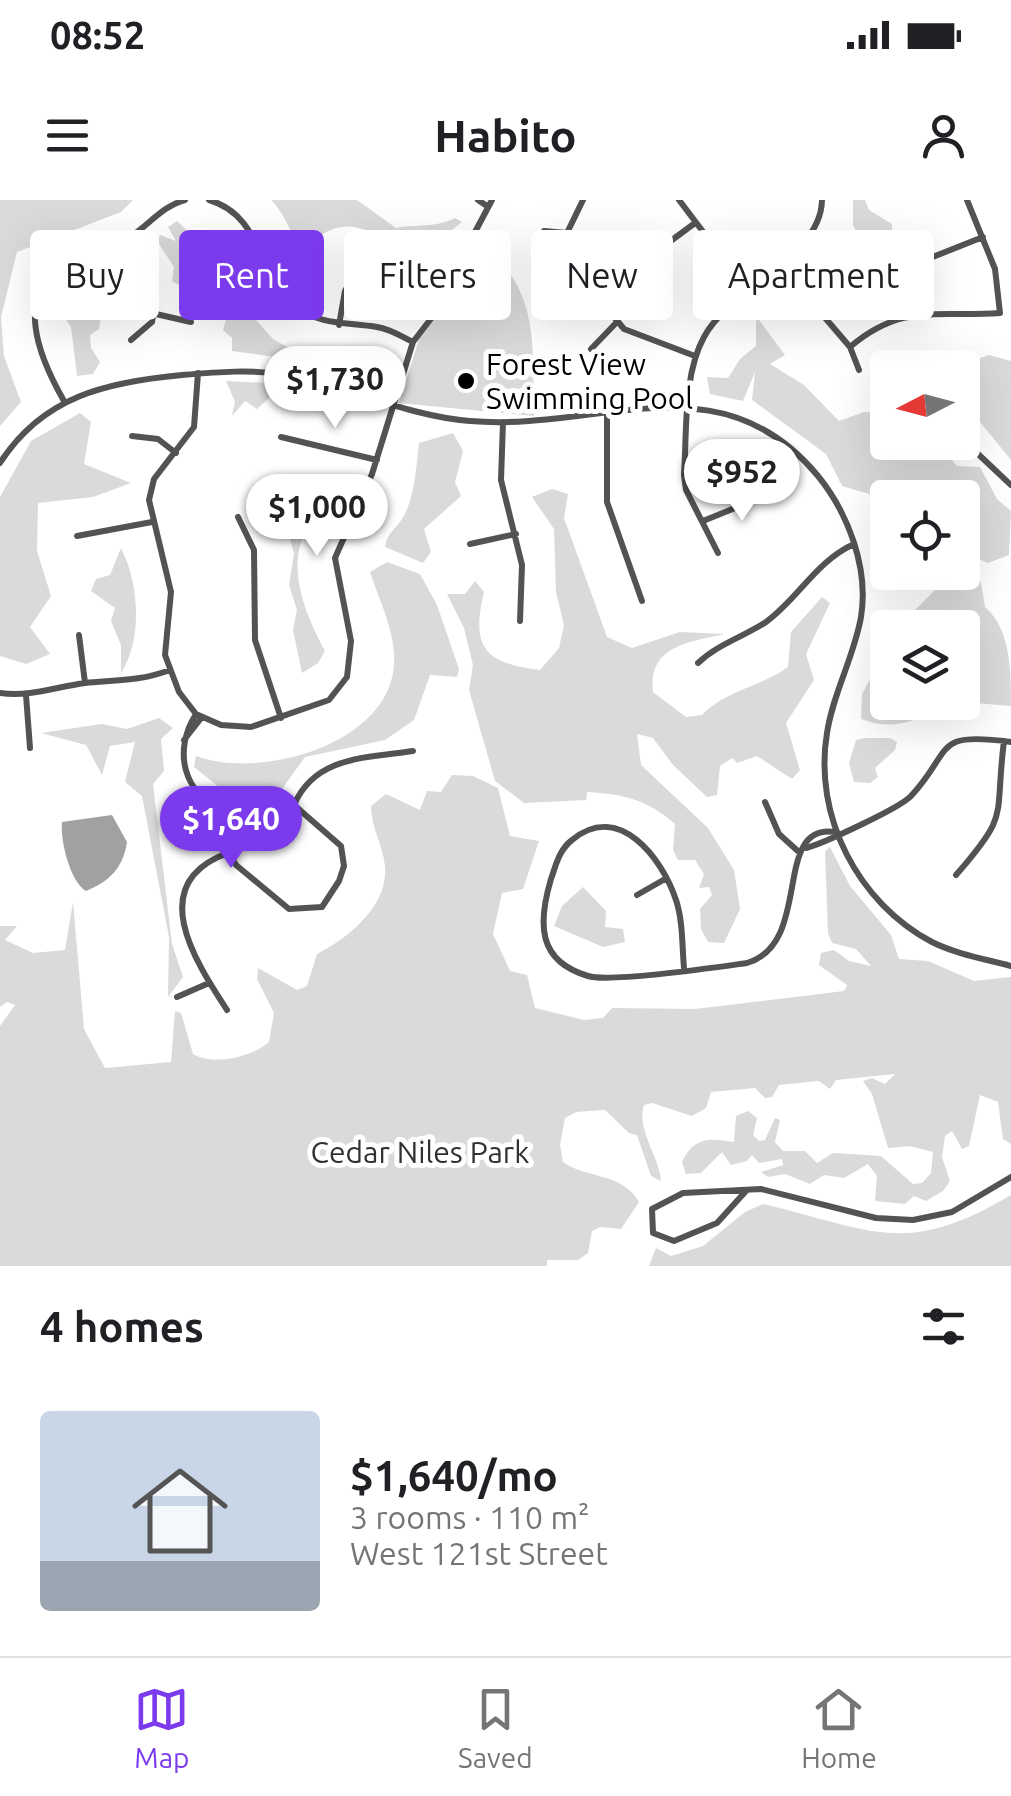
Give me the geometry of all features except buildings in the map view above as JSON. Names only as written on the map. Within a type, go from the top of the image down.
[{"type":"street","points":[[136,230],[160,210],[185,200]]},
{"type":"street","points":[[209,200],[242,218],[292,303],[340,325],[379,327],[413,342]]},
{"type":"street","points":[[198,373],[194,426],[150,490],[152,522],[171,592],[164,646],[179,692],[199,715],[241,728],[317,706],[339,691],[352,658],[335,558],[377,460],[413,342],[456,286],[490,203],[478,200]]},
{"type":"street","points":[[568,230],[583,200]]},
{"type":"street","points":[[679,200],[702,230]]},
{"type":"street","points":[[815,230],[822,200]]},
{"type":"street","points":[[850,347],[874,326],[892,318],[1000,313],[995,268],[967,200]]},
{"type":"street","points":[[673,239],[694,223]]},
{"type":"street","points":[[934,256],[983,237]]},
{"type":"street","points":[[340,325],[344,299]]},
{"type":"street","points":[[159,315],[191,322]]},
{"type":"street","points":[[34,320],[46,367],[64,401]]},
{"type":"street","points":[[131,340],[153,320]]},
{"type":"street","points":[[613,320],[641,339],[696,356]]},
{"type":"street","points":[[716,320],[696,356],[684,474],[686,490],[718,552]]},
{"type":"street","points":[[827,320],[850,347],[859,370]]},
{"type":"street","points":[[591,349],[616,324]]},
{"type":"street","points":[[0,463],[32,424],[64,401],[111,384],[198,373],[276,374],[453,420],[504,422],[690,406],[743,419],[796,453],[841,512],[854,544],[861,615],[829,719],[824,753],[826,790],[837,832],[862,879],[905,926],[956,952],[1011,966]]},
{"type":"street","points":[[608,413],[608,502],[642,601]]},
{"type":"street","points":[[504,422],[501,480],[516,534],[524,594],[520,621]]},
{"type":"street","points":[[132,436],[158,440],[176,453]]},
{"type":"street","points":[[281,437],[377,460]]},
{"type":"street","points":[[980,456],[1011,485]]},
{"type":"street","points":[[703,521],[768,495]]},
{"type":"street","points":[[238,517],[254,550],[255,640],[281,718]]},
{"type":"street","points":[[77,536],[152,522]]},
{"type":"street","points":[[470,544],[516,534]]},
{"type":"street","points":[[698,662],[712,649],[767,621],[818,566],[854,544]]},
{"type":"street","points":[[78,635],[85,683]]},
{"type":"street","points":[[0,692],[26,696],[85,683],[136,681],[170,670]]},
{"type":"street","points":[[26,696],[30,748]]},
{"type":"street","points":[[199,715],[183,741],[183,766],[210,802],[226,811],[294,805],[332,836],[344,855],[339,881],[322,907],[289,909],[236,865],[228,852],[226,811]]},
{"type":"street","points":[[684,968],[677,903],[636,836],[616,828],[588,830],[567,844],[556,862],[541,916],[542,932],[558,961],[592,978],[747,963],[772,950],[786,928],[792,876],[802,850],[888,812],[911,797],[939,753],[960,740],[1008,742],[1003,819],[994,838],[956,875]]},
{"type":"street","points":[[294,805],[308,780],[330,765],[413,750]]},
{"type":"street","points":[[765,802],[779,834],[802,850]]},
{"type":"street","points":[[226,1010],[185,938],[182,900],[199,870],[228,852]]},
{"type":"street","points":[[638,896],[665,878]]},
{"type":"street","points":[[177,997],[209,983]]},
{"type":"street","points":[[746,1191],[705,1231],[674,1241],[652,1232],[652,1209],[669,1196],[716,1190],[746,1191],[785,1193],[894,1222],[952,1212],[1011,1177]]},
{"type":"green space","points":[[0,200],[133,200],[121,212],[74,230],[30,230],[30,247],[17,252],[1,317],[4,356],[21,402],[0,426]]},
{"type":"green space","points":[[271,200],[357,200],[396,228],[433,225],[455,218],[462,222],[452,230],[367,230],[346,226],[324,234],[324,230],[290,230]]},
{"type":"green space","points":[[853,200],[865,200],[869,210],[892,224],[892,230],[856,230]]},
{"type":"green space","points":[[177,221],[186,230],[179,230],[179,284],[172,281],[174,267],[159,244],[160,235],[176,241],[168,227]]},
{"type":"green space","points":[[511,276],[529,320],[534,416],[399,403],[421,333],[429,320],[511,320]]},
{"type":"green space","points":[[66,320],[100,320],[99,329],[90,335],[91,348],[100,362],[93,374],[77,376],[71,327]]},
{"type":"green space","points":[[226,320],[256,320],[273,339],[314,362],[232,351],[232,338],[223,330]]},
{"type":"green space","points":[[759,320],[785,355],[770,364],[804,385],[839,421],[870,412],[870,460],[952,460],[957,466],[980,467],[997,499],[1011,511],[1009,555],[988,563],[980,560],[980,480],[870,480],[870,496],[842,486],[826,454],[752,400],[755,372],[743,401],[710,394],[707,377],[728,378],[740,359],[756,346]]},
{"type":"green space","points":[[989,355],[1011,361],[1011,460],[980,422],[980,358]]},
{"type":"green space","points":[[226,381],[268,383],[304,393],[288,406],[287,399],[270,397],[257,409],[245,401],[232,416],[235,402]]},
{"type":"green space","points":[[80,413],[91,422],[84,464],[131,483],[93,497],[38,503],[37,551],[51,596],[30,627],[50,654],[26,664],[0,656],[0,497],[31,441]]},
{"type":"green space","points":[[453,433],[463,451],[455,482],[461,496],[424,529],[431,552],[423,563],[385,547],[410,502],[419,443]]},
{"type":"green space","points":[[319,488],[343,494],[307,529],[299,549],[301,594],[325,651],[318,663],[302,673],[293,630],[297,610],[289,585],[294,554],[280,497],[289,493],[302,499]]},
{"type":"green space","points":[[552,489],[568,494],[564,518],[607,637],[632,648],[680,632],[725,634],[673,649],[657,665],[653,692],[686,717],[702,715],[722,700],[788,667],[791,632],[822,597],[830,603],[806,654],[814,680],[786,723],[800,770],[792,779],[757,756],[737,763],[732,758],[720,766],[717,795],[707,797],[673,765],[653,738],[637,734],[641,765],[708,828],[734,870],[740,909],[724,943],[708,942],[701,929],[700,909],[712,895],[709,887],[699,888],[704,874],[695,860],[678,860],[673,850],[675,824],[665,816],[634,799],[600,793],[587,792],[586,800],[524,803],[495,781],[469,690],[473,665],[464,628],[447,594],[465,594],[475,581],[484,592],[479,628],[487,650],[507,663],[540,670],[559,648],[564,625],[556,592],[554,529],[532,497]]},
{"type":"green space","points":[[121,548],[132,578],[136,611],[133,644],[121,673],[121,645],[111,621],[115,608],[91,591],[96,579],[110,575]]},
{"type":"green space","points":[[387,562],[420,574],[437,605],[459,669],[457,677],[430,675],[414,720],[385,740],[305,757],[282,789],[225,792],[194,767],[196,756],[256,763],[289,758],[351,732],[375,711],[390,685],[394,654],[370,572]]},
{"type":"green space","points":[[981,582],[985,607],[1005,639],[1011,706],[980,703],[980,610],[915,610],[935,590],[980,590]]},
{"type":"green space","points":[[870,679],[870,720],[911,720],[885,724],[861,719],[862,694]]},
{"type":"green space","points":[[159,718],[173,728],[161,739],[164,771],[153,784],[172,944],[183,977],[168,997],[169,937],[142,796],[125,782],[135,742],[110,746],[102,775],[86,745],[41,733],[102,724],[127,729]]},
{"type":"green space","points":[[890,738],[897,742],[895,750],[875,768],[878,777],[870,783],[854,782],[849,763],[856,740]]},
{"type":"green space","name":"Cedar Niles Park","points":[[452,775],[473,776],[498,788],[510,836],[539,841],[523,889],[502,893],[493,934],[510,971],[527,975],[535,1008],[584,1020],[603,1018],[612,1008],[695,1009],[844,991],[847,985],[819,965],[821,953],[834,950],[849,961],[871,966],[856,949],[832,943],[828,933],[825,851],[830,847],[850,886],[891,935],[899,959],[928,961],[974,981],[1011,977],[1011,1144],[1003,1139],[998,1102],[980,1095],[969,1146],[962,1149],[952,1131],[945,1136],[942,1157],[950,1181],[943,1191],[926,1201],[914,1196],[905,1204],[875,1201],[877,1176],[868,1164],[844,1178],[824,1175],[810,1184],[785,1174],[768,1177],[761,1172],[783,1165],[782,1159],[759,1163],[752,1155],[747,1161],[731,1165],[722,1152],[701,1173],[686,1174],[682,1162],[692,1147],[711,1140],[734,1142],[736,1116],[748,1111],[757,1118],[753,1135],[759,1141],[765,1140],[775,1118],[780,1120],[775,1142],[783,1151],[805,1151],[817,1163],[833,1153],[881,1156],[913,1184],[922,1183],[931,1173],[933,1152],[910,1146],[888,1148],[872,1094],[863,1081],[872,1078],[885,1084],[895,1074],[836,1080],[830,1089],[819,1081],[779,1085],[772,1097],[765,1098],[755,1088],[711,1092],[706,1108],[692,1116],[652,1103],[644,1105],[643,1124],[661,1181],[651,1176],[637,1135],[629,1133],[605,1110],[576,1112],[565,1118],[560,1145],[563,1162],[624,1186],[639,1202],[621,1229],[600,1227],[592,1231],[588,1253],[578,1260],[547,1260],[547,1266],[0,1266],[0,1026],[15,1005],[7,1002],[0,1007],[0,926],[17,926],[5,940],[33,953],[65,950],[73,902],[84,1029],[105,1068],[171,1062],[175,1011],[181,1013],[193,1054],[211,1059],[243,1056],[269,1042],[274,1013],[257,979],[258,968],[297,990],[307,986],[317,954],[353,930],[380,895],[385,866],[371,806],[386,794],[420,810],[427,791],[441,792]]},
{"type":"green space","points":[[583,887],[606,911],[605,927],[623,929],[625,942],[603,947],[554,926],[562,906]]},
{"type":"green space","points":[[1011,1195],[1011,1266],[649,1266],[656,1248],[671,1256],[703,1246],[745,1212],[763,1204],[889,1233],[943,1227]]},
{"type":"shaded area","points":[[112,815],[127,842],[125,851],[114,872],[86,891],[75,879],[67,860],[62,822]]},
{"type":"place","name":"Forest View Swimming Pool","points":[[466,381]]}]
